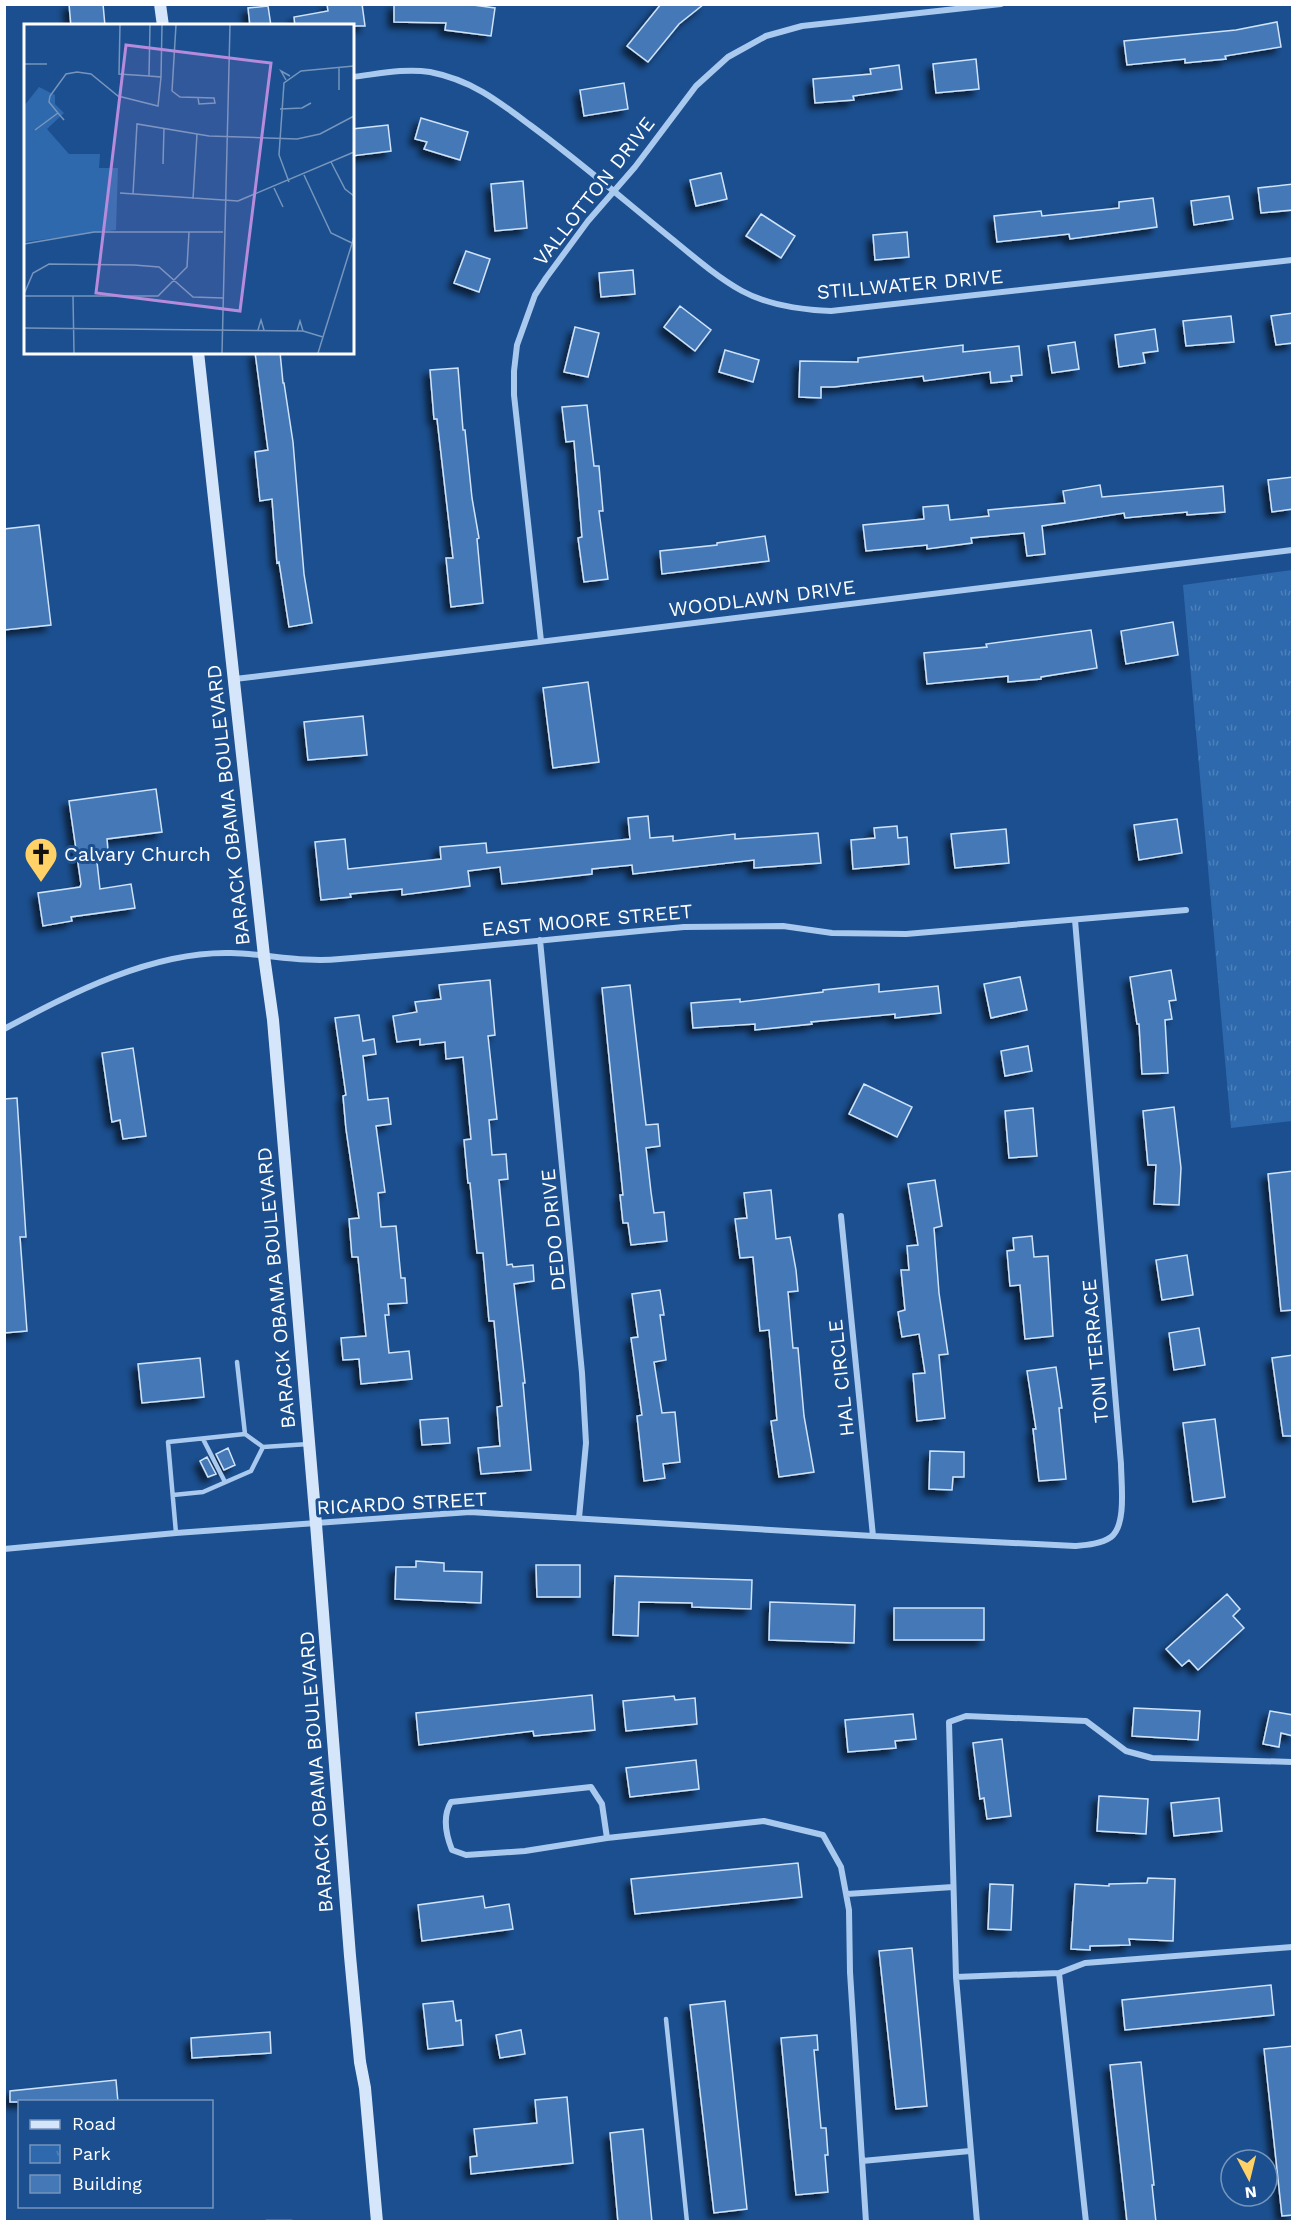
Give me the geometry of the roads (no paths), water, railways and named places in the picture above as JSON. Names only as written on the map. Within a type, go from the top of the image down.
[{"type":"main road","points":[[160,4],[163,24]]},
{"type":"main road","name":"BARACK OBAMA BOULEVARD","points":[[198,354],[264,956],[273,1020],[350,1956],[360,2062],[365,2088],[376,2221]]},
{"type":"street","name":"VALLOTTON DRIVE","points":[[542,641],[513,396],[517,345],[535,295],[546,278],[588,221],[635,167],[696,86],[728,57],[746,45],[766,36],[802,26],[1001,4]]},
{"type":"street","name":"STILLWATER DRIVE","points":[[354,77],[412,71],[429,72],[467,82],[486,93],[576,159],[703,264],[742,291],[765,300],[810,310],[831,311],[1293,260]]},
{"type":"street","name":"WOODLAWN DRIVE","points":[[235,679],[1293,550]]},
{"type":"street","name":"EAST MOORE STREET","points":[[4,1029],[85,988],[143,967],[190,956],[220,954],[334,960],[684,927],[783,926],[832,933],[906,934],[1186,910]]},
{"type":"street","name":"TONI TERRACE","points":[[873,1536],[1075,1546],[1092,1545],[1112,1537],[1121,1523],[1121,1464],[1075,920]]},
{"type":"street","name":"DEDO DRIVE","points":[[540,940],[582,1373],[586,1443],[579,1518]]},
{"type":"street","name":"HAL CIRCLE","points":[[841,1216],[873,1536]]},
{"type":"street","name":"RICARDO STREET","points":[[4,1549],[177,1533],[470,1512],[873,1536]]},
{"type":"street","points":[[977,2222],[956,1977],[949,1722],[966,1716],[1086,1721],[1126,1750],[1152,1758],[1293,1762]]},
{"type":"street","points":[[607,1838],[602,1804],[591,1787],[451,1802],[446,1810],[447,1836],[452,1850],[466,1855],[525,1851],[607,1838],[764,1821],[823,1834],[841,1867],[849,1910],[850,1972],[866,2222]]},
{"type":"street","points":[[847,1894],[953,1887]]},
{"type":"street","points":[[956,1977],[1059,1973],[1085,1963],[1293,1947]]},
{"type":"street","points":[[1059,1973],[1086,2222]]},
{"type":"street","points":[[862,2161],[970,2151]]},
{"type":"lane","points":[[237,1362],[245,1434]]},
{"type":"lane","points":[[177,1533],[168,1442],[245,1434],[263,1447],[309,1444]]},
{"type":"lane","points":[[203,1439],[225,1482]]},
{"type":"lane","points":[[173,1495],[203,1492],[251,1470],[263,1447]]},
{"type":"lane","points":[[666,2019],[687,2222]]},
{"type":"lane","points":[[266,2222],[292,2222]]},
{"type":"place","name":"Calvary Church","points":[[41,883]]}]
